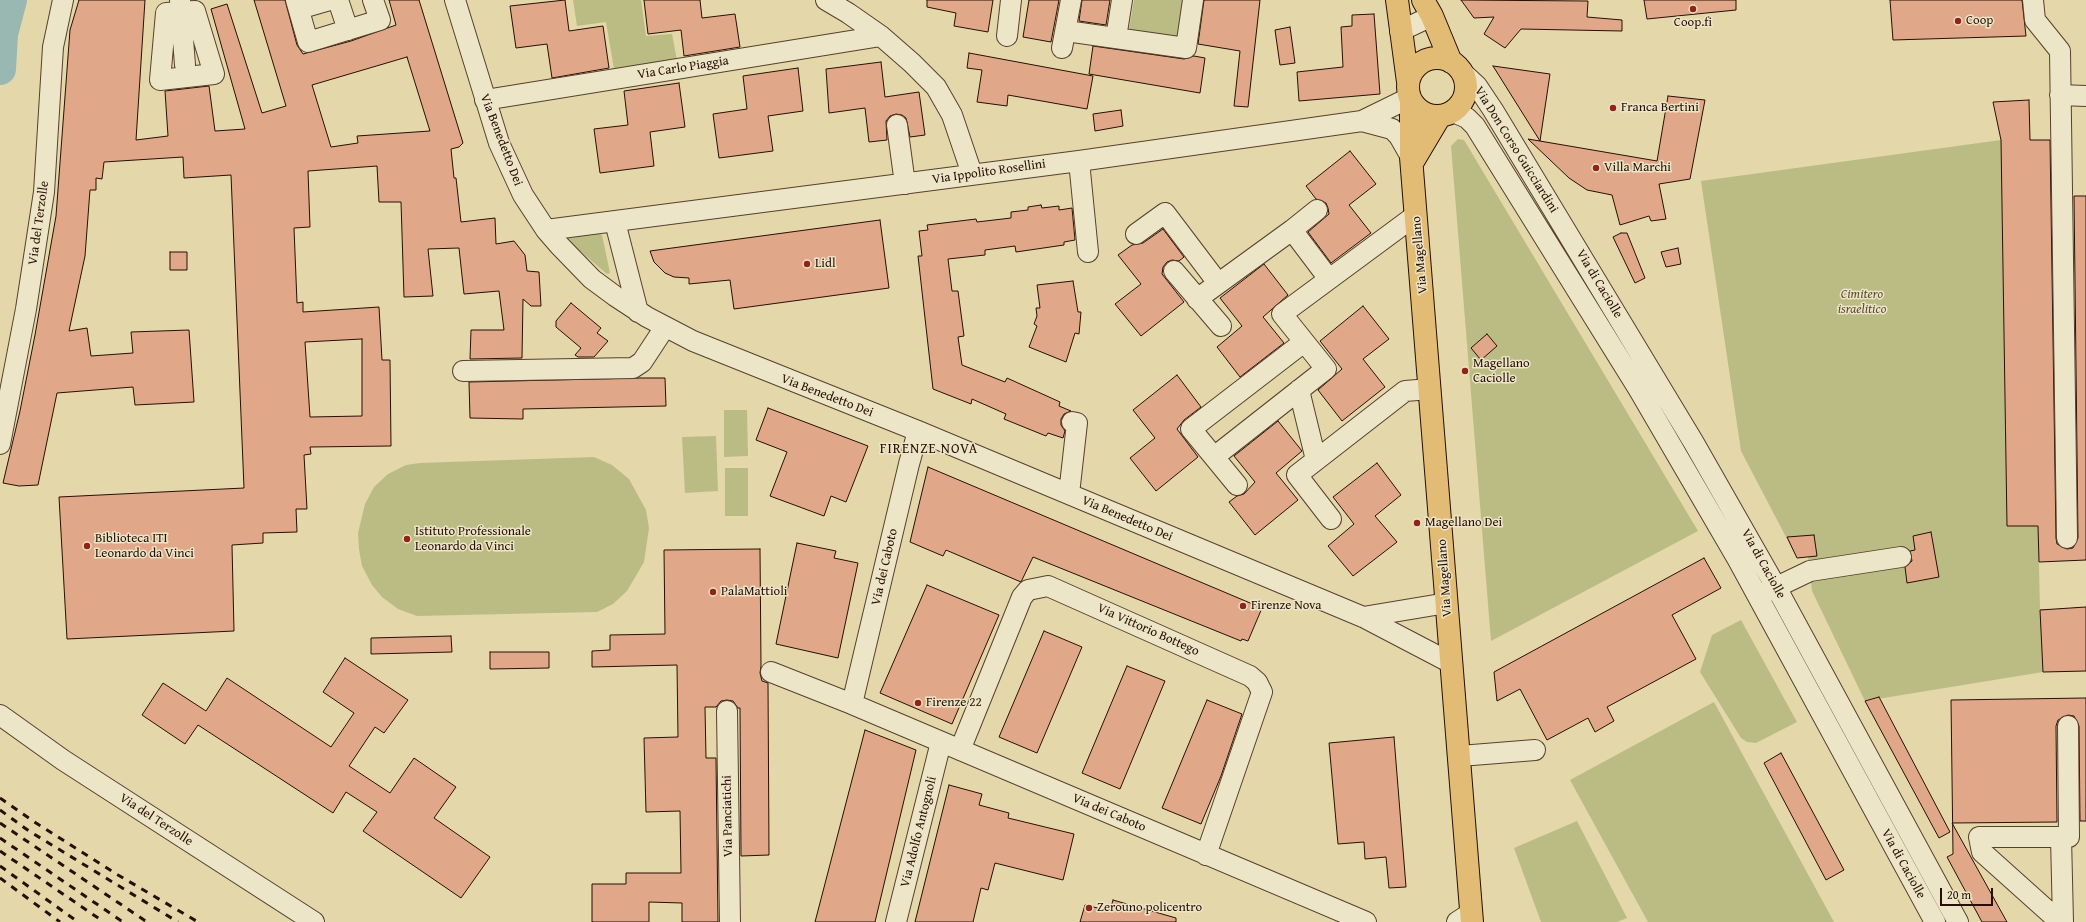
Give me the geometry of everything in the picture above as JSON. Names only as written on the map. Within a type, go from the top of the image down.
[{"type":"main road","points":[[1397,0],[1409,94],[1420,111],[1433,117],[1446,114],[1460,106],[1466,89],[1456,67],[1436,58],[1422,62],[1415,68],[1409,94]]},
{"type":"main road","name":"Via Don Corso Guicciardini","points":[[1427,8],[1456,67]]},
{"type":"main road","name":"Via Magellano","points":[[1409,94],[1416,215],[1451,663],[1460,756],[1467,919]]},
{"type":"main road","points":[[1412,160],[1446,114]]},
{"type":"street","name":"Via del Terzolle","points":[[0,444],[26,309],[44,192],[53,47],[63,0]]},
{"type":"street","points":[[330,0],[297,5],[308,42],[380,20],[374,0]]},
{"type":"street","points":[[338,0],[348,30]]},
{"type":"street","name":"Via Benedetto Dei","points":[[455,0],[499,143],[516,182],[546,230],[592,278],[638,312],[725,355],[918,431],[1363,617],[1451,663]]},
{"type":"street","points":[[826,0],[882,36],[936,87],[945,100],[952,115],[972,174]]},
{"type":"street","points":[[1007,36],[1011,0]]},
{"type":"street","points":[[1071,0],[1064,39],[1116,38],[1186,48],[1194,0]]},
{"type":"street","points":[[1116,38],[1122,0]]},
{"type":"street","points":[[2034,0],[2035,20],[2060,51],[2067,538]]},
{"type":"street","points":[[180,6],[185,65]]},
{"type":"street","points":[[1400,31],[1427,8]]},
{"type":"street","name":"Via Carlo Piaggia","points":[[485,100],[882,36]]},
{"type":"street","name":"Via Don Corso Guicciardini","points":[[1456,67],[1477,86],[1568,232]]},
{"type":"street","name":"Via Ippolito Rosellini","points":[[546,230],[1079,161],[1362,121],[1409,94]]},
{"type":"street","points":[[2060,95],[2086,96]]},
{"type":"street","name":"Via di Caciolle","points":[[1446,114],[1473,123],[1639,390],[1757,596],[1935,922]]},
{"type":"street","name":"Via Ippolito Rosellini","points":[[1362,121],[1392,129],[1399,136],[1412,160]]},
{"type":"street","points":[[897,125],[905,184]]},
{"type":"street","points":[[1079,161],[1088,252]]},
{"type":"street","points":[[1198,299],[1317,210]]},
{"type":"street","points":[[1136,234],[1164,213],[1218,283]]},
{"type":"street","points":[[1214,457],[1326,369],[1282,314],[1416,215]]},
{"type":"street","points":[[616,222],[638,312]]},
{"type":"street","points":[[1292,230],[1329,279]]},
{"type":"street","points":[[1549,243],[1568,232]]},
{"type":"street","name":"Via di Caciolle","points":[[1568,232],[1694,443],[1776,587],[1958,922]]},
{"type":"street","points":[[1174,271],[1221,326]]},
{"type":"street","points":[[463,371],[633,368],[642,362],[665,326]]},
{"type":"street","points":[[1236,484],[1191,429],[1304,342]]},
{"type":"street","points":[[1331,519],[1296,475],[1405,391],[1430,389]]},
{"type":"street","points":[[1299,390],[1316,460]]},
{"type":"street","points":[[1068,494],[1077,423],[1072,422]]},
{"type":"street","name":"Via dei Caboto","points":[[852,704],[918,431]]},
{"type":"street","points":[[1757,596],[1810,571],[1901,557]]},
{"type":"street","name":"Via Vittorio Bottego","points":[[960,750],[1022,598],[1028,590],[1048,586],[1250,676],[1257,682],[1262,692],[1206,855]]},
{"type":"street","points":[[1363,617],[1447,603]]},
{"type":"street","name":"Via dei Caboto","points":[[771,672],[852,704],[1206,855],[1301,893],[1366,922]]},
{"type":"street","name":"Via Panciatichi","points":[[727,711],[730,922]]},
{"type":"street","name":"Via del Terzolle","points":[[0,715],[63,760],[314,922]]},
{"type":"street","points":[[2062,922],[1982,852],[1979,837],[2069,837],[2068,726]]},
{"type":"street","name":"Via Adolfo Antognoli","points":[[896,922],[941,742]]},
{"type":"street","points":[[1460,756],[1535,750]]},
{"type":"street","points":[[1868,800],[1886,790]]},
{"type":"street","points":[[2061,837],[2062,922]]},
{"type":"green space","points":[[573,0],[641,0],[646,36],[672,34],[678,66],[615,75],[606,22],[577,26]]},
{"type":"green space","points":[[1134,0],[1187,0],[1180,37],[1129,29]]},
{"type":"green space","points":[[1458,139],[1464,140],[1698,531],[1491,641],[1451,146]]},
{"type":"green space","name":"Cimitero israelitico","points":[[2001,140],[2007,526],[2038,526],[2040,609],[2058,609],[2061,672],[2043,672],[1865,701],[1812,591],[1808,557],[1797,558],[1741,451],[1701,181]]},
{"type":"green space","points":[[598,233],[602,235],[610,273],[607,274],[567,240],[568,238]]},
{"type":"green space","points":[[724,410],[747,410],[748,456],[724,457]]},
{"type":"green space","points":[[716,436],[718,491],[685,493],[682,437]]},
{"type":"green space","points":[[594,457],[612,465],[629,479],[646,510],[649,528],[644,562],[627,591],[613,604],[597,612],[417,616],[398,609],[382,597],[372,585],[362,566],[358,533],[365,504],[374,487],[388,474],[406,465],[420,463]]},
{"type":"green space","points":[[725,468],[748,468],[748,516],[725,516]]},
{"type":"green space","points":[[1741,620],[1797,722],[1756,743],[1747,742],[1741,738],[1700,672],[1712,635]]},
{"type":"green space","points":[[1714,702],[1834,922],[1648,922],[1570,780]]},
{"type":"green space","points":[[1577,821],[1627,918],[1617,922],[1541,922],[1514,848]]},
{"type":"building","points":[[79,0],[145,0],[136,140],[168,136],[165,91],[209,86],[215,131],[245,129],[211,9],[227,4],[262,113],[286,106],[254,0],[285,0],[297,45],[303,54],[351,41],[396,25],[389,0],[419,0],[463,143],[459,147],[451,149],[461,222],[495,218],[496,244],[514,241],[525,255],[527,271],[539,272],[541,306],[531,306],[523,299],[522,358],[470,359],[471,330],[504,330],[499,291],[464,294],[459,248],[428,249],[433,296],[404,297],[401,202],[379,202],[377,166],[308,171],[310,227],[294,228],[297,303],[303,302],[303,312],[379,307],[382,360],[390,360],[391,446],[310,447],[311,454],[304,455],[307,509],[296,509],[297,532],[263,533],[263,543],[232,545],[234,631],[67,639],[59,497],[244,488],[231,175],[184,178],[183,157],[104,162],[102,179],[96,178],[96,190],[90,190],[85,256],[69,331],[87,328],[91,356],[133,353],[131,332],[189,330],[194,402],[135,405],[133,387],[57,393],[38,485],[19,486],[3,483],[20,411],[56,216],[70,30]],"holes":[[[407,57],[430,131],[357,136],[358,143],[331,147],[312,85]],[[362,339],[362,416],[310,417],[305,342]]]},
{"type":"building","points":[[565,0],[569,31],[603,26],[609,68],[552,78],[547,44],[516,48],[510,6]]},
{"type":"building","points":[[644,0],[700,0],[702,18],[735,14],[740,47],[684,56],[681,30],[648,34]]},
{"type":"building","points":[[927,0],[993,0],[988,32],[954,26],[956,13],[927,7]]},
{"type":"building","points":[[1029,0],[1059,0],[1051,42],[1023,37]]},
{"type":"building","points":[[1082,0],[1110,0],[1106,25],[1079,21]]},
{"type":"building","points":[[1204,0],[1260,0],[1248,107],[1234,106],[1240,51],[1198,44]]},
{"type":"building","points":[[1461,0],[1588,1],[1587,17],[1622,20],[1622,31],[1521,29],[1505,48],[1484,34],[1494,17],[1474,18]]},
{"type":"building","name":"Coop.fi","points":[[1644,0],[1736,0],[1736,10],[1647,19]]},
{"type":"building","name":"Coop","points":[[1890,0],[2022,0],[2026,36],[1893,40]]},
{"type":"building","points":[[1374,14],[1380,94],[1299,101],[1297,72],[1343,67],[1341,27],[1352,26],[1352,15]]},
{"type":"building","points":[[1290,27],[1295,63],[1280,65],[1275,30]]},
{"type":"building","points":[[1093,46],[1184,59],[1194,56],[1205,58],[1200,93],[1089,74]]},
{"type":"building","points":[[969,53],[1093,76],[1087,109],[1008,95],[1007,106],[977,102],[982,70],[967,68]]},
{"type":"building","points":[[881,62],[885,97],[919,92],[925,135],[910,137],[906,118],[902,115],[896,114],[890,116],[886,121],[887,140],[869,142],[865,108],[829,113],[826,69]]},
{"type":"building","points":[[1493,66],[1550,74],[1540,141]]},
{"type":"building","points":[[798,68],[803,111],[768,116],[773,151],[719,158],[713,114],[747,109],[743,76]]},
{"type":"building","points":[[679,83],[685,127],[650,132],[654,166],[600,173],[594,129],[628,125],[624,91]]},
{"type":"building","points":[[1668,96],[1705,100],[1690,179],[1659,184],[1666,219],[1651,221],[1649,216],[1620,225],[1612,195],[1587,190],[1569,178],[1528,139],[1657,161]]},
{"type":"building","points":[[2029,100],[2030,140],[2050,140],[2056,538],[2057,544],[2067,549],[2073,548],[2078,538],[2074,196],[2086,196],[2086,560],[2039,562],[2038,526],[2007,526],[2001,140],[1993,102]]},
{"type":"building","points":[[1121,110],[1123,126],[1095,131],[1093,114]]},
{"type":"building","points":[[1350,151],[1376,184],[1349,205],[1371,233],[1331,263],[1308,232],[1329,214],[1328,208],[1326,203],[1316,199],[1306,186]]},
{"type":"building","points":[[1041,205],[1042,208],[1059,206],[1059,210],[1072,208],[1075,240],[1064,242],[1064,245],[1016,252],[1015,246],[985,250],[985,255],[948,259],[952,291],[958,291],[964,336],[958,337],[962,365],[1005,382],[1007,378],[1060,402],[1059,406],[1071,411],[1064,414],[1061,419],[1061,425],[1065,431],[1063,438],[1048,433],[1046,436],[1004,419],[1006,414],[972,399],[971,404],[933,389],[918,256],[922,256],[919,231],[928,230],[927,225],[976,219],[977,222],[1011,218],[1011,212],[1028,210],[1028,207]]},
{"type":"building","name":"Lidl","points":[[880,220],[889,288],[734,309],[730,280],[689,284],[689,278],[674,277],[665,273],[654,262],[650,251]]},
{"type":"building","points":[[1163,229],[1184,257],[1179,261],[1172,260],[1167,262],[1163,267],[1162,274],[1184,302],[1141,336],[1115,304],[1141,284],[1118,255],[1132,245],[1143,243]]},
{"type":"building","points":[[1621,233],[1627,233],[1645,278],[1635,283],[1613,237]]},
{"type":"building","points":[[1678,248],[1681,264],[1666,267],[1661,252]]},
{"type":"building","points":[[170,252],[187,252],[187,270],[170,270]]},
{"type":"building","points":[[1264,264],[1288,295],[1263,317],[1284,343],[1240,377],[1217,347],[1242,326],[1220,298]]},
{"type":"building","points":[[1073,281],[1078,312],[1081,312],[1079,334],[1075,333],[1066,362],[1029,347],[1037,326],[1034,324],[1037,316],[1036,308],[1040,308],[1037,285]]},
{"type":"building","points":[[571,303],[601,328],[597,333],[608,341],[594,357],[578,357],[575,355],[581,348],[556,327],[556,321]]},
{"type":"building","points":[[1363,306],[1389,339],[1363,359],[1385,387],[1342,421],[1318,390],[1342,369],[1320,341]]},
{"type":"building","points":[[1487,334],[1497,346],[1481,360],[1471,348]]},
{"type":"building","points":[[1177,375],[1201,407],[1184,420],[1177,429],[1198,457],[1156,491],[1130,458],[1155,438],[1133,410]]},
{"type":"building","points":[[665,378],[666,406],[523,409],[523,419],[470,418],[469,382]]},
{"type":"building","points":[[768,408],[868,446],[846,502],[831,496],[824,516],[770,496],[787,452],[756,440]]},
{"type":"building","points":[[1278,421],[1302,451],[1276,473],[1298,500],[1255,535],[1229,502],[1237,496],[1244,494],[1255,482],[1234,456]]},
{"type":"building","points":[[1377,463],[1401,495],[1375,516],[1397,542],[1353,576],[1328,546],[1354,524],[1333,497]]},
{"type":"building","points":[[928,467],[1262,608],[1248,641],[1242,639],[1241,641],[1033,557],[1021,582],[946,550],[943,556],[910,542]]},
{"type":"building","points":[[1931,532],[1939,577],[1907,583],[1905,567],[1912,561],[1910,551],[1915,550],[1913,536]]},
{"type":"building","points":[[1814,535],[1817,556],[1797,558],[1787,537]]},
{"type":"building","points":[[797,543],[836,551],[834,558],[858,563],[838,658],[776,644]]},
{"type":"building","points":[[760,549],[760,673],[762,681],[768,683],[769,855],[741,856],[740,708],[738,708],[733,701],[721,701],[716,707],[705,707],[706,758],[716,758],[718,922],[682,922],[682,903],[649,902],[649,922],[592,922],[592,884],[626,884],[626,873],[681,873],[680,811],[646,812],[644,738],[678,737],[677,665],[592,667],[592,651],[610,650],[610,635],[665,634],[664,550]]},
{"type":"building","points":[[1704,558],[1721,588],[1672,615],[1696,659],[1607,707],[1614,721],[1595,732],[1588,718],[1547,740],[1520,689],[1497,701],[1494,672]]},
{"type":"building","points":[[927,585],[999,615],[952,724],[880,693]]},
{"type":"building","points":[[2086,607],[2086,671],[2043,672],[2040,610]]},
{"type":"building","points":[[1044,631],[1082,647],[1037,753],[999,737]]},
{"type":"building","points":[[451,636],[452,652],[371,654],[371,638]]},
{"type":"building","points":[[490,652],[549,652],[549,668],[490,669]]},
{"type":"building","points":[[345,658],[408,700],[384,733],[375,727],[349,766],[390,793],[414,758],[456,787],[434,818],[490,857],[461,898],[363,831],[377,812],[346,792],[333,813],[198,725],[185,744],[142,715],[163,683],[206,711],[227,678],[331,747],[354,713],[323,692]]},
{"type":"building","points":[[1127,666],[1165,681],[1120,789],[1082,773]]},
{"type":"building","points":[[1879,697],[1950,832],[1939,838],[1865,701]]},
{"type":"building","points":[[2086,698],[2086,821],[2080,821],[2079,726],[2074,716],[2068,715],[2058,720],[2056,726],[2057,822],[1953,823],[1951,700]]},
{"type":"building","points":[[1207,700],[1242,714],[1221,776],[1201,824],[1162,808]]},
{"type":"building","points":[[865,730],[916,750],[875,922],[815,922]]},
{"type":"building","points":[[1394,737],[1406,887],[1389,888],[1386,857],[1365,859],[1364,842],[1338,844],[1329,743]]},
{"type":"building","points":[[1781,753],[1844,870],[1826,880],[1764,763]]},
{"type":"building","points":[[949,785],[982,794],[979,805],[1009,813],[1008,818],[1074,834],[1063,880],[995,863],[988,890],[981,888],[973,922],[915,922]]},
{"type":"building","points":[[1953,824],[2007,922],[1982,922],[1947,857],[1953,854]]},
{"type":"building","points":[[1113,900],[1176,918],[1176,922],[1080,922],[1085,905],[1110,911]]},
{"type":"waterway","points":[[0,69],[2,34],[11,0]]},
{"type":"railway","points":[[0,798],[36,823],[118,875],[198,922]]},
{"type":"railway","points":[[0,810],[29,831],[178,922]]},
{"type":"railway","points":[[0,823],[147,922]]},
{"type":"railway","points":[[0,838],[123,922]]},
{"type":"railway","points":[[0,851],[104,922]]},
{"type":"railway","points":[[0,866],[78,922]]},
{"type":"railway","points":[[0,878],[60,922]]},
{"type":"place","name":"Coop.fi","points":[[1693,9]]},
{"type":"place","name":"Coop","points":[[1958,21]]},
{"type":"place","name":"Franca Bertini","points":[[1613,108]]},
{"type":"place","name":"Villa Marchi","points":[[1596,168]]},
{"type":"place","name":"Lidl","points":[[807,264]]},
{"type":"place","name":"Magellano Caciolle","points":[[1465,371]]},
{"type":"place","name":"Magellano Dei","points":[[1417,523]]},
{"type":"place","name":"Istituto Professionale Leonardo da Vinci","points":[[407,539]]},
{"type":"place","name":"Biblioteca ITI Leonardo da Vinci","points":[[87,546]]},
{"type":"place","name":"PalaMattioli","points":[[713,592]]},
{"type":"place","name":"Firenze Nova","points":[[1243,606]]},
{"type":"place","name":"Firenze 22","points":[[918,703]]},
{"type":"place","name":"Zerouno policentro","points":[[1089,908]]},
{"type":"district","name":"FIRENZE NOVA","points":[[929,449]]}]
